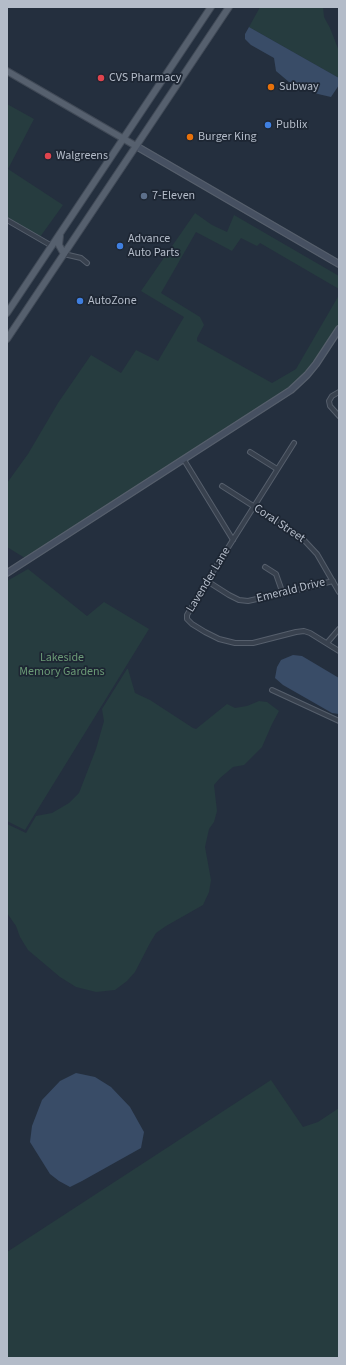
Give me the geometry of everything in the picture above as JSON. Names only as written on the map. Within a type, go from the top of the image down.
[{"type":"main road","points":[[7,314],[211,7]]},
{"type":"main road","points":[[7,339],[228,7]]},
{"type":"main road","points":[[7,71],[136,146]]},
{"type":"main road","points":[[60,234],[59,245],[64,254]]},
{"type":"street","points":[[136,146],[339,264]]},
{"type":"street","points":[[7,220],[52,246]]},
{"type":"street","points":[[64,254],[80,258],[87,263]]},
{"type":"street","points":[[7,573],[274,402],[298,385],[316,364],[339,329]]},
{"type":"street","points":[[339,392],[332,396],[329,401],[330,406],[339,416]]},
{"type":"street","name":"Lavender Lane","points":[[294,442],[207,581],[187,616],[189,622],[205,632],[226,641],[244,644],[260,642],[304,631],[310,633],[339,651]]},
{"type":"street","points":[[250,452],[277,468]]},
{"type":"street","points":[[184,460],[233,540]]},
{"type":"street","name":"Coral Street","points":[[222,486],[289,529],[309,545],[339,592]]},
{"type":"street","points":[[265,566],[276,574],[283,594]]},
{"type":"street","name":"Emerald Drive","points":[[207,581],[230,595],[243,601],[248,601],[283,594],[333,581]]},
{"type":"street","points":[[327,644],[339,630]]},
{"type":"street","points":[[272,690],[339,721]]},
{"type":"green space","points":[[260,7],[323,7],[324,17],[339,51],[339,78],[249,27]]},
{"type":"green space","points":[[7,104],[34,119],[8,169],[63,205],[40,237],[7,217]]},
{"type":"green space","points":[[195,213],[212,225],[227,232],[234,215],[339,276],[339,289],[260,243],[257,246],[241,238],[232,251],[196,232],[161,293],[200,317],[204,325],[197,338],[197,341],[272,383],[296,369],[339,295],[339,324],[314,362],[289,388],[25,558],[7,547],[7,483],[28,454],[58,403],[91,355],[121,373],[136,350],[158,361],[184,317],[141,291]]},
{"type":"green space","name":"Lakeside Memory Gardens","points":[[28,569],[87,616],[104,602],[149,629],[25,830],[7,821],[7,581]]},
{"type":"green space","points":[[127,669],[135,693],[150,700],[196,729],[227,704],[235,708],[247,706],[259,701],[267,702],[279,711],[262,747],[244,765],[233,767],[214,785],[217,811],[214,822],[209,829],[205,847],[211,880],[209,892],[203,905],[156,933],[135,972],[127,981],[115,990],[96,992],[76,987],[60,977],[28,950],[20,937],[16,926],[7,913],[7,824],[26,833],[36,816],[52,813],[69,803],[79,793],[96,749],[104,721],[102,709]]},
{"type":"green space","points":[[271,1080],[303,1127],[318,1122],[339,1108],[339,1358],[7,1358],[7,1252]]},
{"type":"water","points":[[249,27],[339,78],[339,85],[331,97],[318,94],[289,82],[276,71],[274,58],[251,45],[245,39],[245,34]]},
{"type":"water","points":[[293,655],[302,656],[339,678],[339,714],[332,713],[283,685],[275,678],[277,667],[281,660]]},
{"type":"water","points":[[76,1073],[95,1077],[111,1087],[130,1107],[144,1132],[141,1148],[70,1187],[50,1174],[30,1142],[32,1126],[42,1100],[60,1081]]},
{"type":"place","name":"CVS Pharmacy","points":[[101,78]]},
{"type":"place","name":"Subway","points":[[271,87]]},
{"type":"place","name":"Publix","points":[[268,125]]},
{"type":"place","name":"Burger King","points":[[190,137]]},
{"type":"place","name":"Walgreens","points":[[48,156]]},
{"type":"place","name":"7-Eleven","points":[[144,196]]},
{"type":"place","name":"Advance Auto Parts","points":[[120,246]]},
{"type":"place","name":"AutoZone","points":[[80,301]]}]
